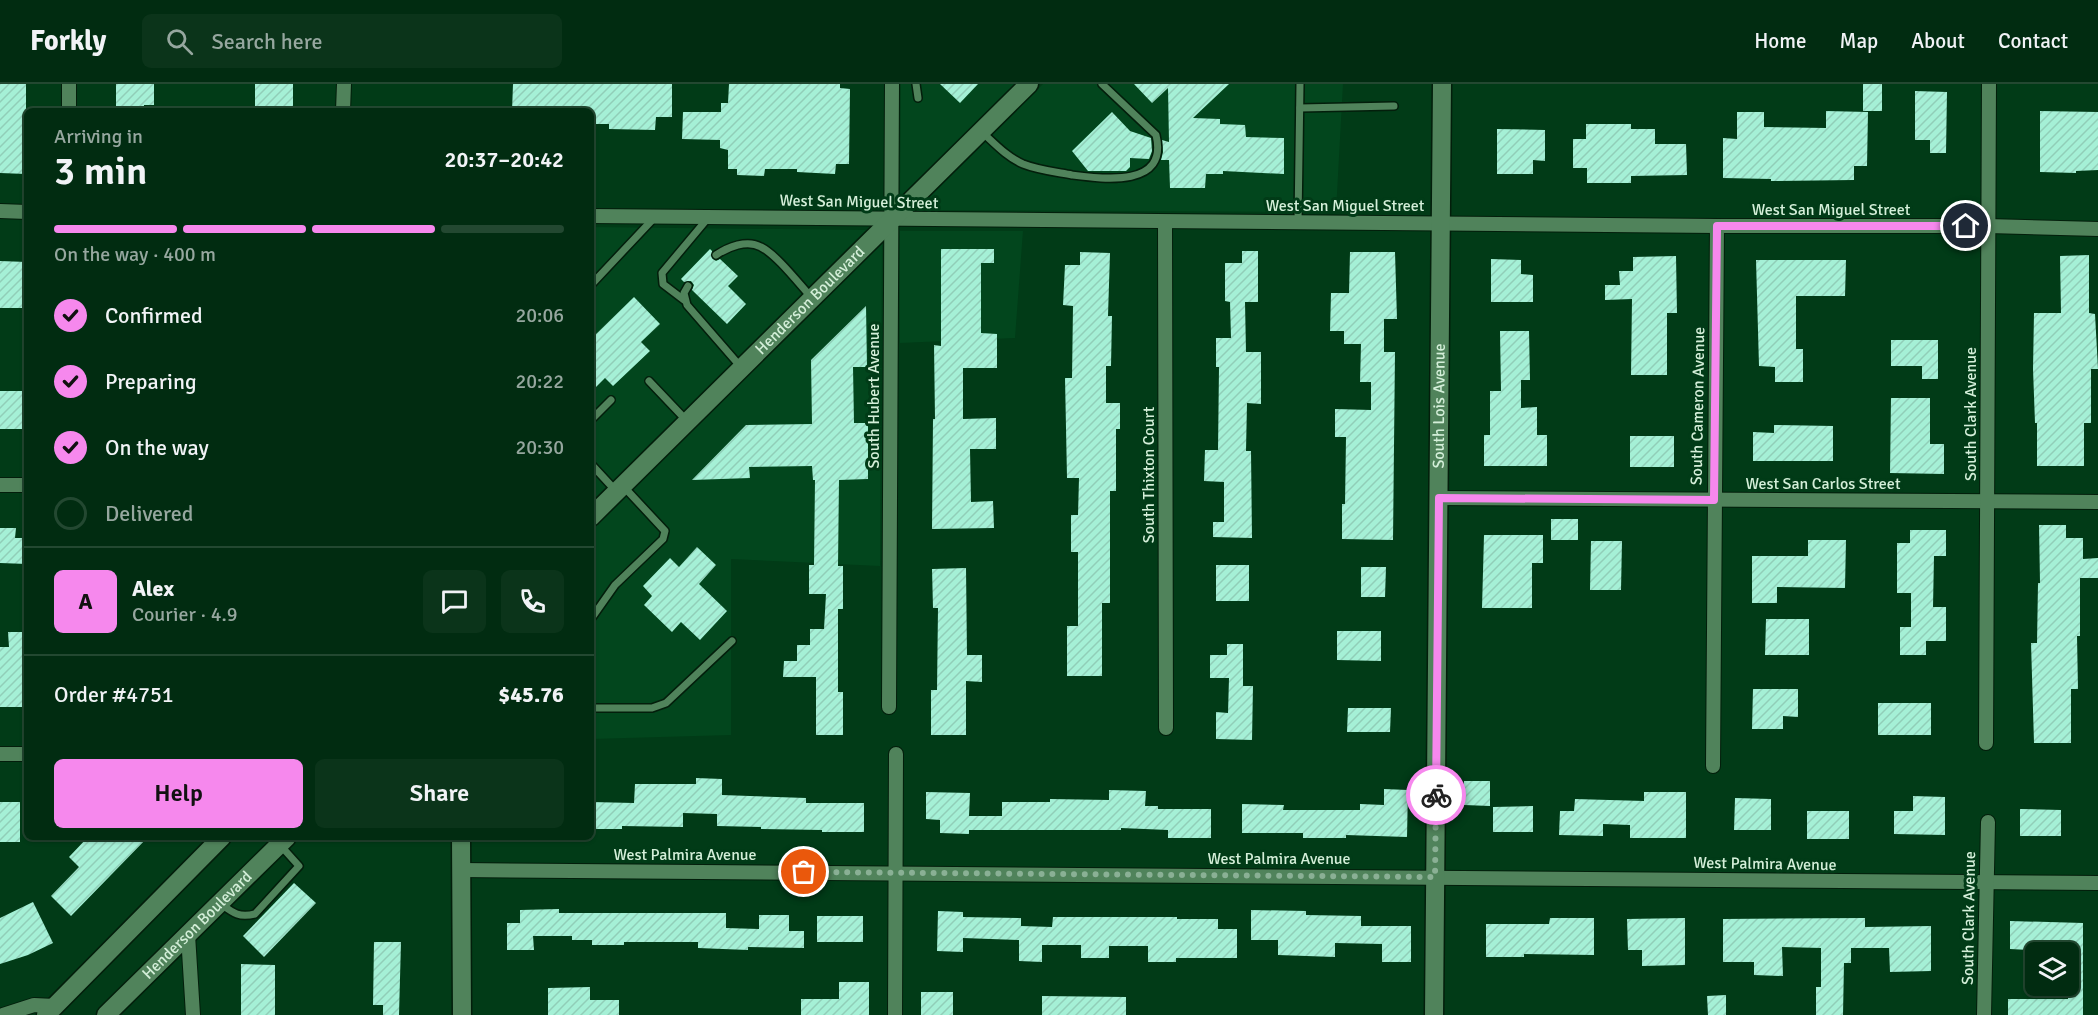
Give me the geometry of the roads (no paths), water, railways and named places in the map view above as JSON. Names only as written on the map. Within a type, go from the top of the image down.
[{"type":"street","points":[[69,84],[69,108]]},
{"type":"street","points":[[343,108],[344,84]]},
{"type":"street","name":"South Hubert Avenue","points":[[889,707],[892,84]]},
{"type":"street","name":"Henderson Boulevard","points":[[594,514],[1029,84]]},
{"type":"street","name":"South Lois Avenue","points":[[1434,1015],[1443,84]]},
{"type":"street","name":"South Clark Avenue","points":[[1986,743],[1989,84]]},
{"type":"street","points":[[0,211],[24,212]]},
{"type":"street","name":"West San Miguel Street","points":[[594,216],[1717,226],[1988,226],[2098,229]]},
{"type":"street","name":"South Thixton Court","points":[[1165,222],[1166,728]]},
{"type":"street","name":"South Cameron Avenue","points":[[1713,766],[1717,226]]},
{"type":"street","points":[[0,485],[24,485]]},
{"type":"street","name":"West San Carlos Street","points":[[1439,498],[2098,502]]},
{"type":"street","points":[[0,754],[24,754]]},
{"type":"street","points":[[895,1015],[896,754]]},
{"type":"street","name":"South Clark Avenue","points":[[1984,1015],[1988,822]]},
{"type":"street","points":[[3,1015],[34,1005],[55,1012],[219,840]]},
{"type":"street","name":"Henderson Boulevard","points":[[106,1015],[221,904],[280,840]]},
{"type":"street","points":[[461,840],[462,1015]]},
{"type":"street","name":"West Palmira Avenue","points":[[460,870],[2098,883]]},
{"type":"street","points":[[188,935],[193,1015]]},
{"type":"lane","points":[[916,84],[918,98]]},
{"type":"lane","points":[[981,131],[1012,159],[1026,165],[1086,177],[1123,179],[1139,174],[1152,166],[1156,158],[1156,135],[1102,84]]},
{"type":"lane","points":[[1298,222],[1300,84]]},
{"type":"lane","points":[[1300,108],[1394,106]]},
{"type":"lane","points":[[594,282],[655,217]]},
{"type":"lane","points":[[708,218],[662,273],[663,284],[684,300],[741,368]]},
{"type":"lane","points":[[716,255],[726,249],[744,244],[760,246],[813,298]]},
{"type":"lane","points":[[684,300],[684,293],[688,285]]},
{"type":"lane","points":[[649,381],[687,421]]},
{"type":"lane","points":[[594,417],[611,400]]},
{"type":"lane","points":[[594,467],[665,531],[663,539],[615,585],[594,615]]},
{"type":"lane","points":[[594,708],[652,708],[666,703],[732,641]]},
{"type":"lane","points":[[221,904],[244,917],[255,914],[299,866],[280,840]]}]
